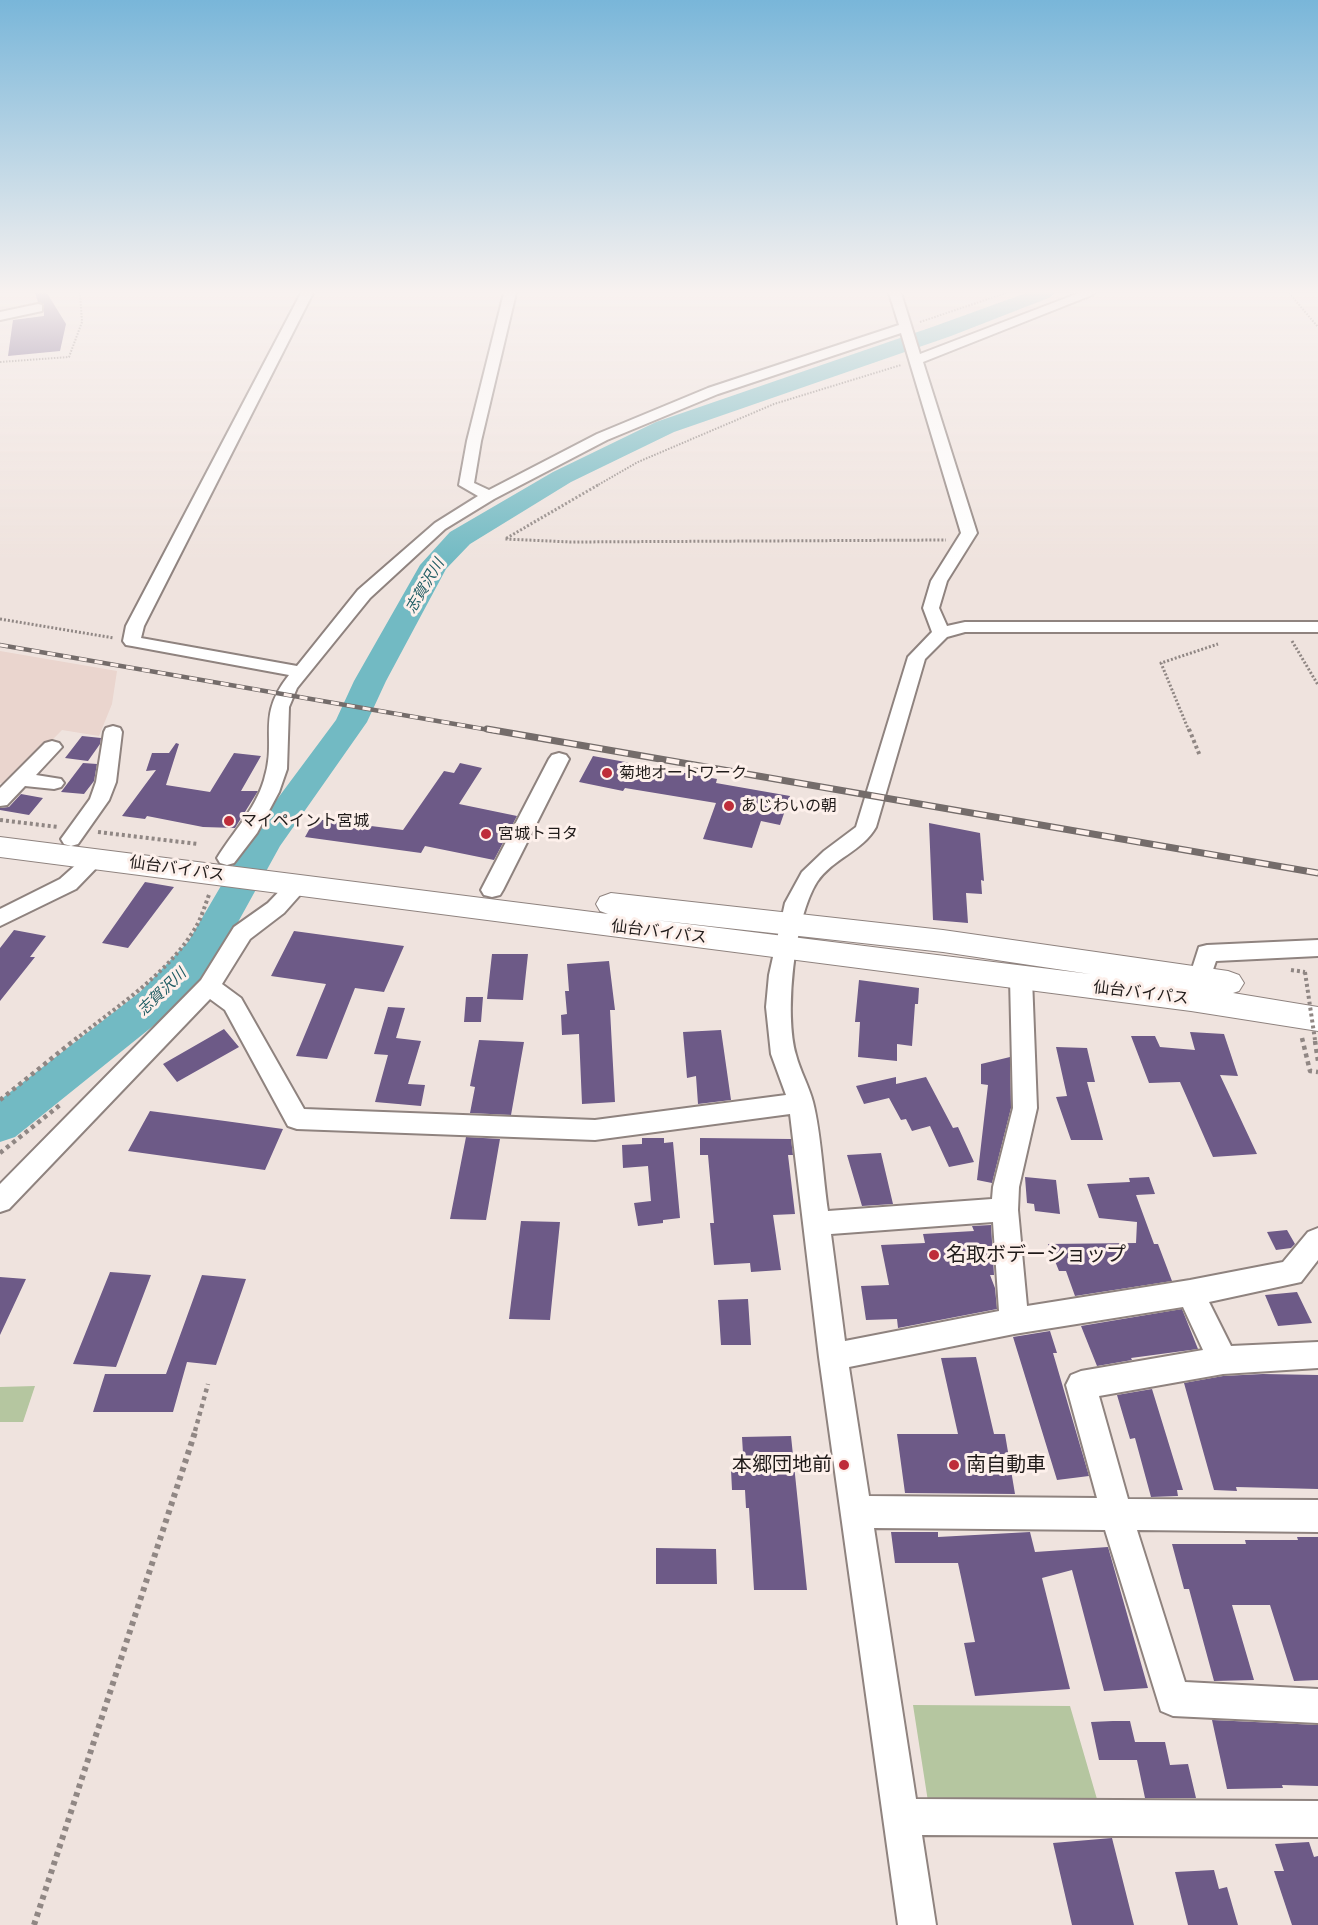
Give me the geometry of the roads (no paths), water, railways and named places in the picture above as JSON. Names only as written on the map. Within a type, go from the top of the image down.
[{"type":"highway","name":"仙台バイパス","points":[[0,830],[70,839],[269,873],[492,890],[789,936],[1021,978],[1191,999],[1312,1033]]},
{"type":"highway","name":"仙台バイパス","points":[[0,847],[95,859],[225,867]]},
{"type":"highway","name":"仙台バイパス","points":[[269,873],[297,886],[789,936],[954,943],[1200,978],[1312,985]]},
{"type":"street","points":[[261,383],[135,626],[132,641],[301,672]]},
{"type":"street","points":[[489,383],[466,485],[489,496]]},
{"type":"street","points":[[225,867],[272,784],[277,770],[278,722],[282,700],[301,672],[364,594],[440,526],[489,496],[602,437],[738,383]]},
{"type":"street","points":[[924,383],[969,533],[939,581],[931,608],[941,633]]},
{"type":"street","points":[[917,1925],[833,1357],[801,1103],[783,1054],[778,1007],[780,975],[796,903],[809,877],[831,856],[862,834],[867,827],[917,657],[941,633],[965,627],[1318,627]]},
{"type":"street","points":[[70,839],[115,779],[113,732]]},
{"type":"street","points":[[0,800],[52,747]]},
{"type":"street","points":[[492,890],[559,759]]},
{"type":"street","points":[[21,778],[54,783]]},
{"type":"street","points":[[0,918],[68,884],[95,859]]},
{"type":"street","points":[[0,1201],[209,986],[242,933],[276,908],[297,886]]},
{"type":"street","points":[[1200,978],[1207,953],[1318,948]]},
{"type":"street","points":[[1014,1321],[1005,1210],[1006,1187],[1025,1108],[1021,978]]},
{"type":"street","points":[[209,986],[233,1004],[297,1119],[596,1130],[801,1103]]},
{"type":"street","points":[[816,1223],[1005,1210]]},
{"type":"street","points":[[833,1357],[1014,1321],[1190,1293],[1290,1273],[1318,1239]]},
{"type":"street","points":[[1190,1293],[1223,1360]]},
{"type":"street","points":[[1318,1355],[1223,1360],[1081,1385],[1117,1516],[1173,1699],[1318,1706]]},
{"type":"street","points":[[856,1512],[1318,1516]]},
{"type":"street","points":[[900,1817],[1318,1819]]},
{"type":"waterway","name":"志賀沢川","points":[[0,1124],[154,1003],[202,952],[265,841],[351,722],[370,681],[434,565],[460,538],[562,477],[665,427],[788,383]]},
{"type":"railway","points":[[0,645],[495,731]]},
{"type":"railway","points":[[487,729],[1318,873]]},
{"type":"place","name":"菊地オートワーク","points":[[607,773]]},
{"type":"place","name":"あじわいの朝","points":[[729,806]]},
{"type":"place","name":"マイペイント宮城","points":[[229,821]]},
{"type":"place","name":"宮城トヨタ","points":[[486,834]]},
{"type":"place","name":"名取ボデーショップ","points":[[934,1255]]},
{"type":"place","name":"本郷団地前","points":[[844,1465]]},
{"type":"place","name":"南自動車","points":[[954,1465]]}]
